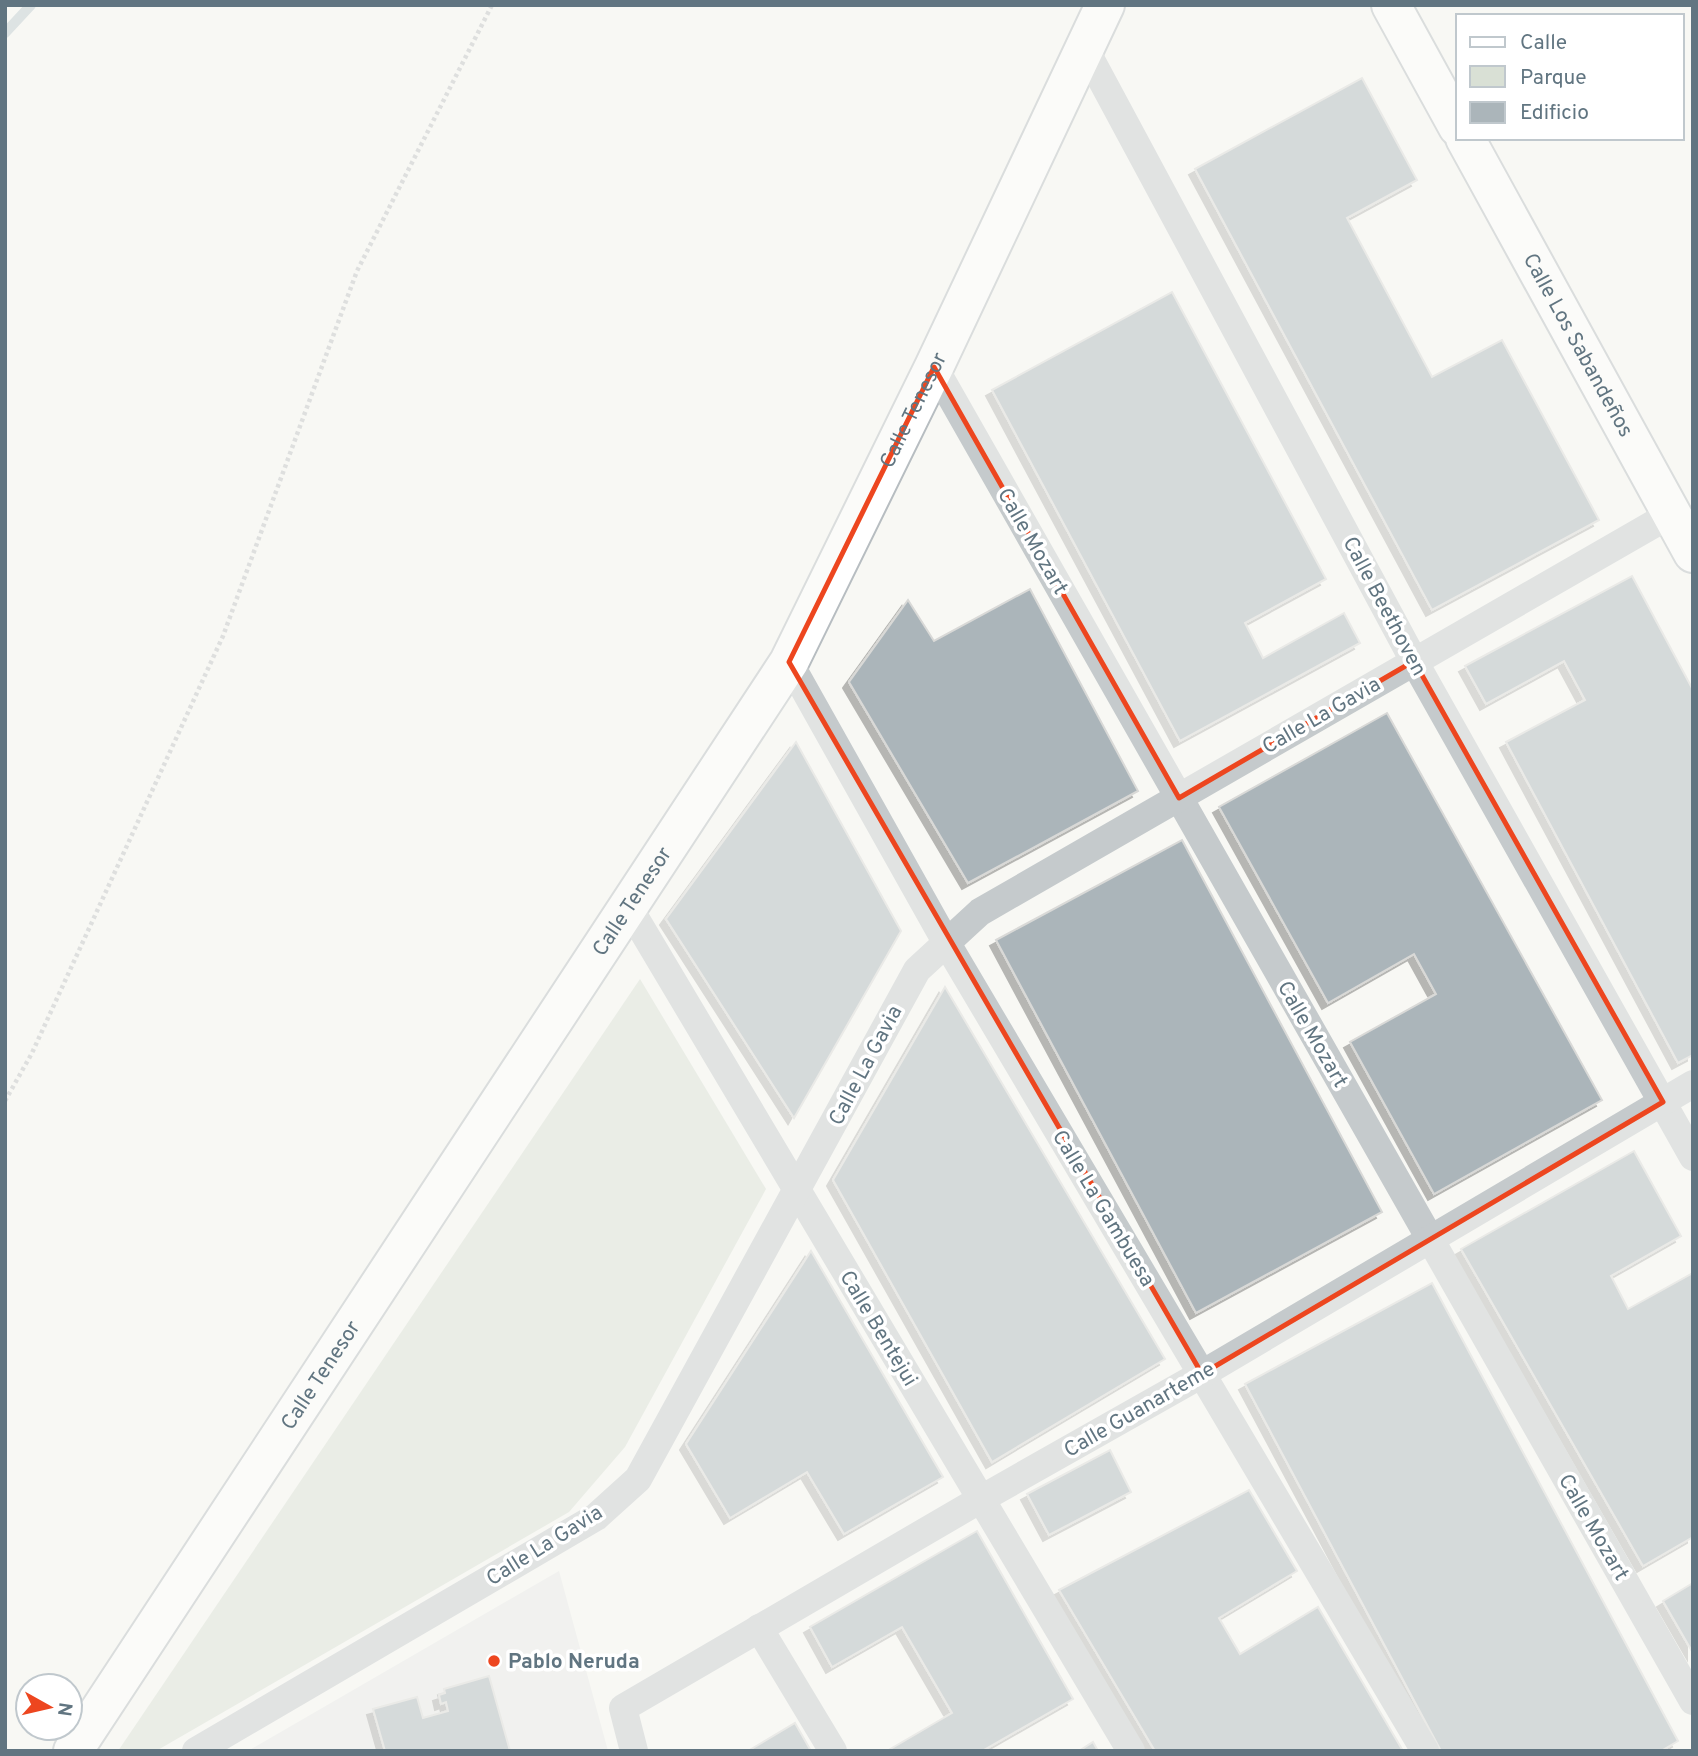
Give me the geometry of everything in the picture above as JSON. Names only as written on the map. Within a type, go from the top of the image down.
[{"type":"street","name":"Calle Tenesor","points":[[73,1751],[789,662],[934,367],[1105,5]]},
{"type":"street","points":[[1391,5],[1456,123]]},
{"type":"street","name":"Calle Beethoven","points":[[1085,49],[1415,661],[1693,1157]]},
{"type":"street","name":"Calle Los Sabandeños","points":[[1466,140],[1693,553]]},
{"type":"street","name":"Calle Mozart","points":[[934,367],[1693,1701]]},
{"type":"street","name":"Calle La Gavia","points":[[196,1751],[596,1517],[638,1479],[917,970],[980,912],[1671,514]]},
{"type":"street","name":"Calle La Gambuesa","points":[[789,662],[946,942],[1425,1751]]},
{"type":"street","name":"Calle Bentejui","points":[[628,906],[1131,1751]]},
{"type":"street","name":"Calle Guanarteme","points":[[634,1751],[623,1707],[1202,1374],[1693,1084]]},
{"type":"street","points":[[759,1628],[833,1751]]},
{"type":"path","points":[[5,1101],[32,1053],[223,636],[357,271],[492,5]]},
{"type":"highlighted area","points":[[934,367],[1179,798],[1414,661],[1663,1102],[1202,1374],[789,662]]},
{"type":"shaded area","name":"Pablo Neruda","points":[[559,1571],[608,1751],[248,1751]]},
{"type":"green space","points":[[640,979],[766,1189],[625,1447],[569,1512],[156,1751],[118,1751]]},
{"type":"building","points":[[1362,78],[1417,180],[1347,218],[1432,377],[1502,340],[1599,520],[1432,610],[1195,169]]},
{"type":"building","points":[[1172,292],[1326,579],[1245,623],[1263,658],[1344,613],[1360,643],[1180,741],[992,390]]},
{"type":"building","points":[[1632,576],[1693,690],[1693,1055],[1678,1063],[1506,742],[1585,700],[1564,661],[1486,704],[1465,666]]},
{"type":"building","points":[[1030,589],[1138,791],[968,883],[849,682],[908,600],[934,641]]},
{"type":"building","points":[[1387,713],[1602,1100],[1434,1194],[1350,1042],[1436,994],[1414,954],[1328,1003],[1219,807]]},
{"type":"building","points":[[796,742],[901,931],[794,1118],[666,919]]},
{"type":"building","points":[[1182,840],[1382,1212],[1196,1313],[996,940]]},
{"type":"building","points":[[945,987],[1165,1359],[992,1462],[833,1180]]},
{"type":"building","points":[[1634,1151],[1681,1236],[1611,1276],[1628,1309],[1693,1273],[1693,1537],[1643,1566],[1461,1249]]},
{"type":"building","points":[[811,1251],[943,1477],[844,1534],[807,1472],[730,1518],[686,1444]]},
{"type":"building","points":[[1432,1283],[1678,1741],[1661,1751],[1441,1751],[1245,1384]]},
{"type":"building","points":[[1110,1450],[1131,1492],[1049,1535],[1027,1494]]},
{"type":"building","points":[[1249,1490],[1297,1571],[1219,1618],[1240,1654],[1318,1607],[1403,1751],[1155,1751],[1059,1590]]},
{"type":"building","points":[[977,1531],[1073,1699],[982,1751],[887,1751],[952,1713],[902,1627],[832,1667],[810,1627]]},
{"type":"building","points":[[1693,1583],[1693,1653],[1663,1601]]},
{"type":"building","points":[[489,1676],[510,1751],[385,1751],[373,1709],[417,1697],[423,1718],[448,1711],[446,1702],[441,1704],[439,1695],[445,1693],[444,1689]]},
{"type":"building","points":[[795,1723],[811,1751],[748,1751]]},
{"type":"building","points":[[1093,1742],[1098,1751],[1079,1751]]},
{"type":"waterway","points":[[5,33],[31,5]]},
{"type":"place","name":"Pablo Neruda","points":[[494,1661]]}]
